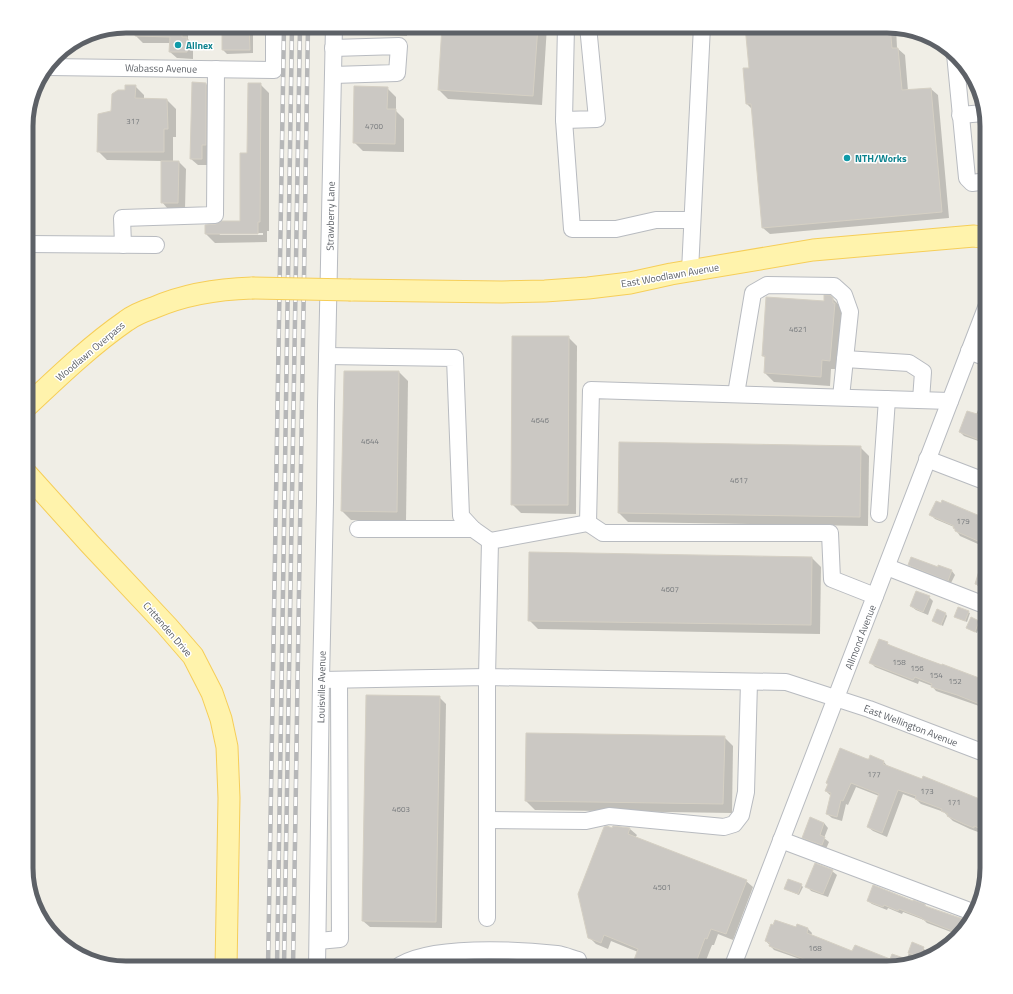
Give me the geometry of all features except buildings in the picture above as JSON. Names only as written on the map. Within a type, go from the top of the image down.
[{"type":"main road","name":"East Woodlawn Avenue","points":[[351,290],[465,292],[545,291],[588,288],[813,250],[974,236],[980,237]]},
{"type":"main road","name":"Woodlawn Overpass","points":[[33,401],[80,357],[126,320],[187,295],[219,290],[252,288],[351,290]]},
{"type":"main road","name":"Crittenden Drive","points":[[33,481],[193,656],[212,693],[221,719],[227,747],[229,798],[226,961]]},
{"type":"street","name":"Wabasso Avenue","points":[[54,67],[274,70],[274,33]]},
{"type":"street","name":"Strawberry Lane","points":[[326,405],[334,33]]},
{"type":"street","points":[[566,33],[564,120],[572,229],[616,229],[656,220],[692,220]]},
{"type":"street","points":[[564,120],[597,119],[589,33]]},
{"type":"street","points":[[690,271],[702,33]]},
{"type":"street","points":[[333,48],[399,46],[397,73],[333,74]]},
{"type":"street","points":[[956,64],[967,178],[972,183],[980,182]]},
{"type":"street","points":[[123,245],[122,218],[215,215],[216,69]]},
{"type":"street","points":[[960,115],[979,113]]},
{"type":"street","points":[[33,244],[156,245]]},
{"type":"street","points":[[736,394],[753,293],[767,285],[834,286],[844,295],[850,312],[841,398]]},
{"type":"street","name":"Allmond Avenue","points":[[737,961],[781,840],[980,323]]},
{"type":"street","points":[[969,351],[980,355]]},
{"type":"street","points":[[327,356],[454,358],[461,516],[473,530],[490,541],[588,522],[603,532],[830,534],[832,579],[876,596]]},
{"type":"street","points":[[845,359],[909,363],[923,372],[921,400]]},
{"type":"street","points":[[588,522],[590,390],[950,401]]},
{"type":"street","points":[[879,514],[887,399]]},
{"type":"street","name":"Louisville Avenue","points":[[317,961],[326,405]]},
{"type":"street","points":[[927,459],[980,479]]},
{"type":"street","points":[[358,529],[473,530]]},
{"type":"street","points":[[487,918],[487,677],[490,541]]},
{"type":"street","points":[[886,567],[980,603]]},
{"type":"street","name":"East Wellington Avenue","points":[[321,680],[487,677],[786,682],[869,709],[980,751]]},
{"type":"street","points":[[318,941],[340,939],[339,680]]},
{"type":"street","points":[[488,820],[586,821],[609,816],[724,827],[734,824],[742,815],[746,792],[749,682]]},
{"type":"street","points":[[781,840],[970,911]]},
{"type":"street","points":[[412,961],[423,956],[466,951],[505,951],[559,955],[578,961]]},
{"type":"railway","points":[[268,961],[284,33]]},
{"type":"railway","points":[[277,961],[292,33]]},
{"type":"railway","points":[[284,961],[300,33]]},
{"type":"railway","points":[[293,961],[308,33]]},
{"type":"place","name":"Allnex","points":[[178,45]]},
{"type":"place","name":"NTH/Works","points":[[847,158]]}]
